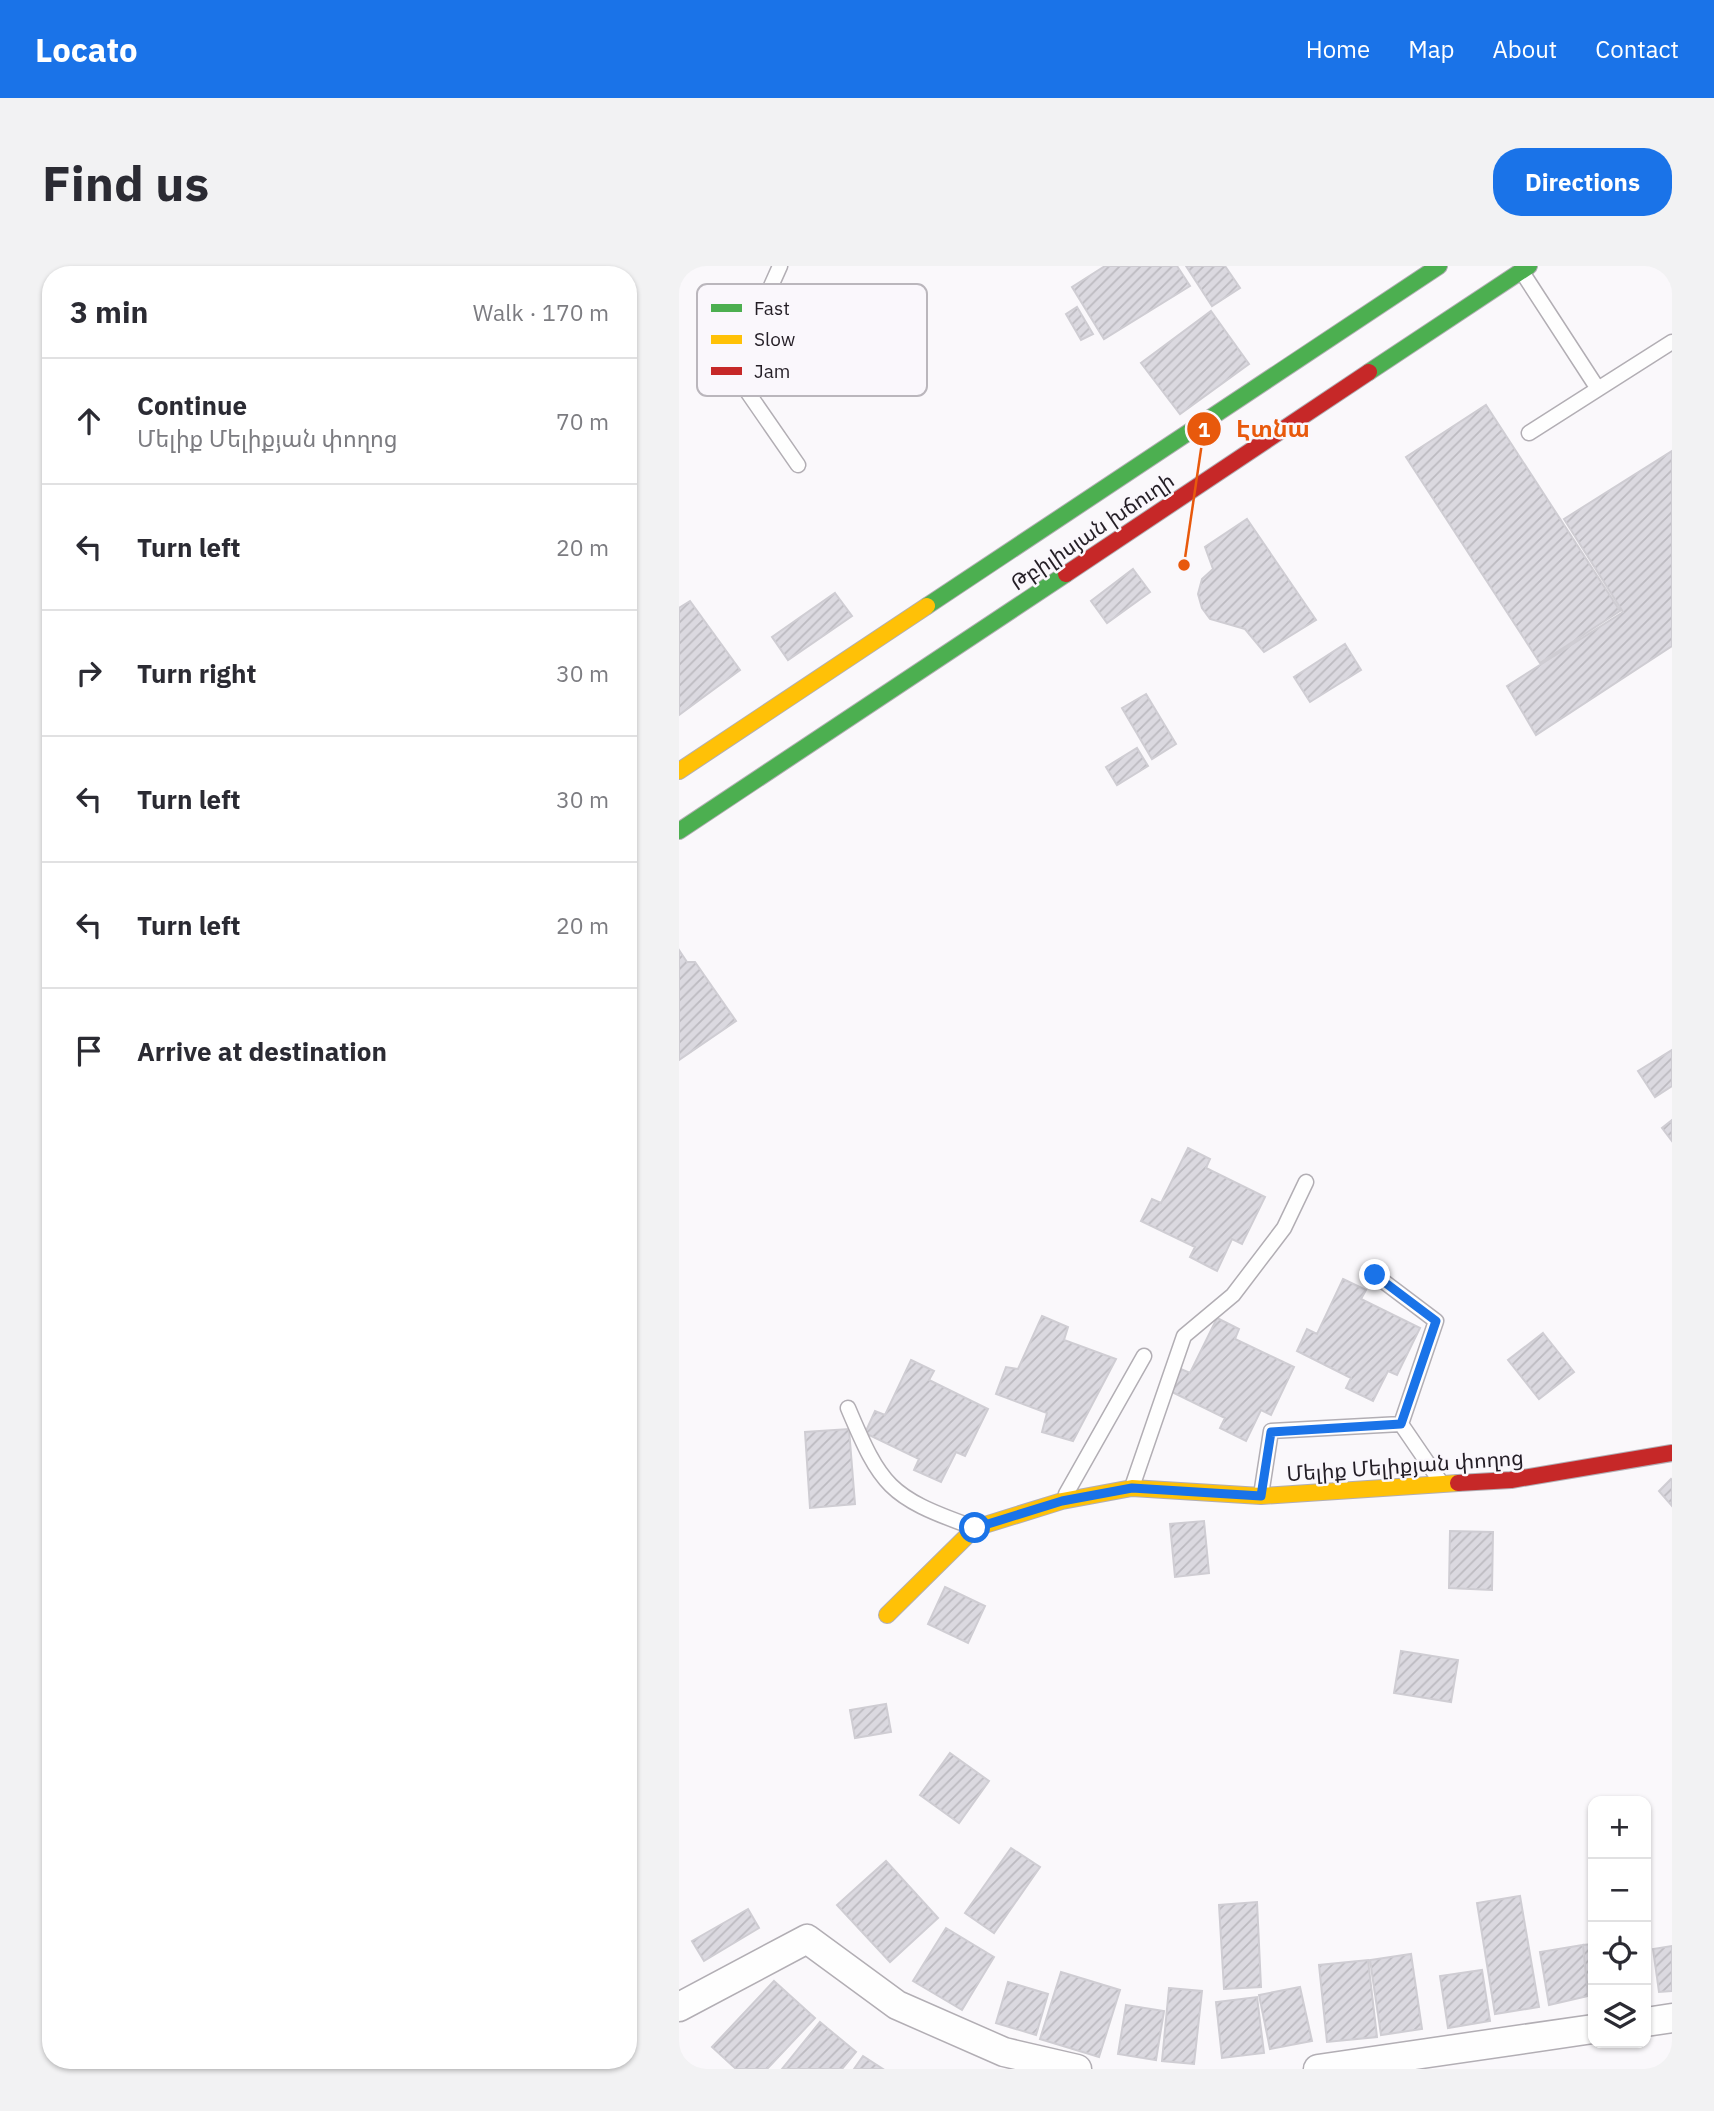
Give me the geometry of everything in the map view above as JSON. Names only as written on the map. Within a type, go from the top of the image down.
[{"type":"main road","name":"Թբիլիսյան խճուղի","points":[[679,771],[1439,266]]},
{"type":"main road","name":"Թբիլիսյան խճուղի","points":[[679,831],[1525,269]]},
{"type":"main road","name":"Մելիք Մելիքյան փողոց","points":[[887,1615],[975,1528],[1062,1501],[1132,1488],[1261,1496],[1511,1480],[1672,1453]]},
{"type":"street","points":[[679,2007],[807,1938],[897,2005],[1004,2052],[1077,2069]]},
{"type":"street","points":[[1651,2021],[1672,2018]]},
{"type":"street","points":[[1318,2069],[1588,2030]]},
{"type":"lane","points":[[772,284],[780,266]]},
{"type":"lane","points":[[1525,269],[1598,389]]},
{"type":"lane","points":[[1529,433],[1672,342]]},
{"type":"lane","points":[[750,396],[798,465]]},
{"type":"lane","points":[[1132,1488],[1184,1336],[1233,1295],[1284,1228],[1306,1182]]},
{"type":"lane","points":[[1375,1275],[1436,1321],[1401,1424]]},
{"type":"lane","points":[[1062,1501],[1144,1356]]},
{"type":"lane","points":[[848,1408],[873,1466],[899,1495],[926,1510],[975,1528]]},
{"type":"lane","points":[[1401,1424],[1443,1485]]},
{"type":"lane","points":[[1261,1496],[1271,1432],[1401,1424]]},
{"type":"building","points":[[1105,266],[1177,266],[1190,286],[1104,339],[1072,287]]},
{"type":"building","points":[[1186,266],[1225,266],[1240,288],[1212,306]]},
{"type":"building","points":[[1077,307],[1093,334],[1081,340],[1066,314]]},
{"type":"building","points":[[1211,311],[1249,364],[1180,414],[1141,363]]},
{"type":"building","points":[[1486,405],[1620,611],[1540,663],[1406,457]]},
{"type":"building","points":[[1672,451],[1672,646],[1536,735],[1507,686],[1623,612],[1564,519]]},
{"type":"building","points":[[1247,519],[1316,620],[1264,652],[1245,629],[1210,619],[1202,608],[1198,594],[1202,579],[1213,569],[1205,547]]},
{"type":"building","points":[[1133,569],[1150,592],[1107,623],[1091,601]]},
{"type":"building","points":[[835,593],[852,616],[788,660],[772,637]]},
{"type":"building","points":[[690,601],[740,670],[679,715],[679,608]]},
{"type":"building","points":[[1345,644],[1361,670],[1310,702],[1294,677]]},
{"type":"building","points":[[1146,694],[1176,744],[1152,759],[1122,708]]},
{"type":"building","points":[[1137,748],[1148,766],[1117,785],[1106,767]]},
{"type":"building","points":[[679,950],[687,962],[695,962],[736,1021],[679,1060]]},
{"type":"building","points":[[1672,1050],[1672,1086],[1655,1097],[1638,1071]]},
{"type":"building","points":[[1672,1120],[1672,1141],[1662,1128]]},
{"type":"building","points":[[1188,1148],[1210,1159],[1206,1168],[1265,1197],[1242,1244],[1232,1239],[1217,1271],[1190,1257],[1195,1247],[1141,1221],[1152,1199],[1161,1203]]},
{"type":"building","points":[[1343,1279],[1366,1290],[1361,1299],[1420,1328],[1397,1375],[1388,1371],[1373,1401],[1346,1388],[1351,1378],[1297,1351],[1307,1329],[1317,1334]]},
{"type":"building","points":[[1042,1316],[1068,1327],[1064,1340],[1116,1359],[1073,1441],[1042,1432],[1047,1413],[996,1394],[1006,1367],[1018,1369]]},
{"type":"building","points":[[1217,1318],[1239,1329],[1235,1339],[1294,1367],[1271,1415],[1261,1410],[1246,1441],[1220,1428],[1225,1418],[1170,1391],[1181,1369],[1190,1373]]},
{"type":"building","points":[[1543,1333],[1574,1372],[1539,1399],[1508,1360]]},
{"type":"building","points":[[911,1360],[934,1371],[929,1380],[988,1409],[965,1456],[956,1452],[941,1482],[914,1470],[919,1459],[865,1433],[875,1411],[885,1415]]},
{"type":"building","points":[[849,1429],[855,1504],[810,1508],[805,1432]]},
{"type":"building","points":[[1672,1480],[1672,1506],[1659,1491]]},
{"type":"building","points":[[1204,1521],[1209,1573],[1175,1577],[1170,1524]]},
{"type":"building","points":[[1450,1531],[1493,1532],[1492,1590],[1449,1588]]},
{"type":"building","points":[[945,1587],[985,1606],[968,1643],[928,1624]]},
{"type":"building","points":[[1401,1651],[1458,1660],[1451,1702],[1394,1693]]},
{"type":"building","points":[[886,1704],[891,1732],[855,1738],[850,1710]]},
{"type":"building","points":[[950,1753],[989,1781],[959,1823],[920,1795]]},
{"type":"building","points":[[1011,1848],[1040,1867],[994,1933],[965,1913]]},
{"type":"building","points":[[886,1861],[938,1918],[890,1962],[837,1905]]},
{"type":"building","points":[[1520,1896],[1539,2007],[1495,2014],[1477,1903]]},
{"type":"building","points":[[1257,1902],[1261,1987],[1224,1989],[1219,1905]]},
{"type":"building","points":[[748,1909],[759,1928],[704,1961],[692,1941]]},
{"type":"building","points":[[946,1928],[994,1957],[962,2010],[913,1981]]},
{"type":"building","points":[[1588,1944],[1588,1996],[1583,1945]]},
{"type":"building","points":[[1583,1945],[1588,1996],[1549,2005],[1540,1952]]},
{"type":"building","points":[[1672,1946],[1672,1991],[1659,1992],[1653,1949]]},
{"type":"building","points":[[1411,1954],[1422,2029],[1381,2035],[1370,1960]]},
{"type":"building","points":[[1368,1960],[1377,2037],[1327,2042],[1319,1965]]},
{"type":"building","points":[[1482,1970],[1490,2021],[1448,2028],[1440,1976]]},
{"type":"building","points":[[1061,1972],[1120,1990],[1099,2057],[1040,2039]]},
{"type":"building","points":[[774,1981],[815,2018],[767,2069],[736,2069],[712,2047]]},
{"type":"building","points":[[1008,1982],[1048,1994],[1036,2035],[996,2023]]},
{"type":"building","points":[[1300,1987],[1312,2041],[1270,2049],[1259,1995]]},
{"type":"building","points":[[1169,1988],[1202,1991],[1194,2064],[1162,2061]]},
{"type":"building","points":[[1257,1997],[1264,2053],[1222,2058],[1216,2002]]},
{"type":"building","points":[[1126,2005],[1164,2011],[1156,2060],[1118,2054]]},
{"type":"building","points":[[820,2022],[856,2052],[842,2069],[782,2069]]},
{"type":"building","points":[[863,2056],[883,2069],[854,2069]]},
{"type":"building","points":[[682,2058],[694,2069],[679,2069]]},
{"type":"traffic: fast","points":[[927,606],[1439,266]]},
{"type":"traffic: fast","points":[[1369,372],[1529,266]]},
{"type":"traffic: fast","points":[[679,831],[1066,574]]},
{"type":"traffic: slow","points":[[679,771],[927,606]]},
{"type":"traffic: slow","points":[[887,1615],[975,1528],[1062,1501],[1132,1488],[1261,1496],[1458,1483]]},
{"type":"traffic: jam","points":[[1066,574],[1369,372]]},
{"type":"traffic: jam","points":[[1458,1483],[1511,1480],[1672,1453]]},
{"type":"place","name":"Էտնա","points":[[1184,565]]},
{"type":"route","points":[[975,1528],[1062,1501],[1132,1488],[1261,1496],[1271,1432],[1401,1424],[1436,1321],[1375,1275]]}]
